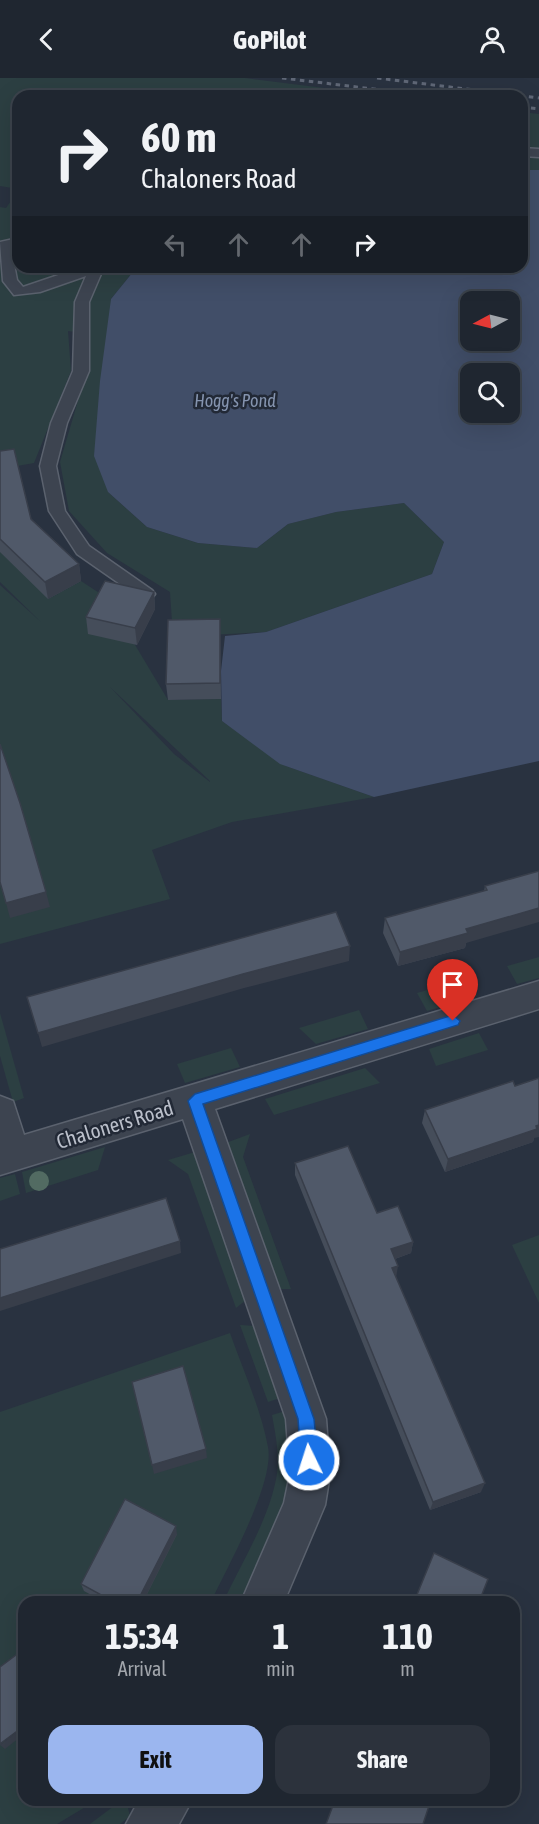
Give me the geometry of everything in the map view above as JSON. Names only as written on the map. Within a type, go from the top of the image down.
[{"type":"street","name":"Chaloners Road","points":[[6,1157],[539,995]]},
{"type":"street","points":[[195,1101],[306,1419],[310,1474],[304,1505],[265,1596]]},
{"type":"street","points":[[0,1112],[6,1157]]},
{"type":"street","points":[[149,1824],[164,1806]]},
{"type":"lane","points":[[12,244],[3,246],[10,280],[19,292],[35,289],[80,273]]},
{"type":"lane","points":[[94,273],[82,302],[81,371],[59,423],[48,466],[57,511],[83,550],[146,594]]},
{"type":"shaded area","points":[[0,78],[245,78],[341,90],[12,90],[12,155],[10,156],[12,157],[12,188],[0,186]]},
{"type":"shaded area","points":[[528,113],[539,114],[539,170],[528,170]]},
{"type":"shaded area","points":[[12,200],[12,273],[132,273],[111,299],[108,492],[147,527],[198,543],[257,548],[288,524],[336,512],[404,503],[444,542],[432,574],[266,632],[173,637],[170,592],[107,553],[69,511],[60,462],[87,370],[90,334],[68,331],[71,371],[34,463],[0,469],[0,207],[6,208]]},
{"type":"shaded area","points":[[0,517],[48,599],[81,581],[107,598],[168,700],[221,699],[222,721],[286,766],[374,797],[232,822],[152,850],[170,899],[0,944],[0,585],[41,622],[0,582]],"holes":[[[110,687],[210,781],[174,754]]]},
{"type":"shaded area","points":[[539,957],[539,978],[517,984],[507,966]]},
{"type":"shaded area","points":[[469,978],[477,996],[427,1011],[417,993]]},
{"type":"shaded area","points":[[359,1010],[368,1029],[316,1044],[299,1028]]},
{"type":"shaded area","points":[[0,1013],[24,1098],[13,1102],[0,1056]]},
{"type":"shaded area","points":[[479,1033],[488,1050],[436,1066],[429,1049]]},
{"type":"shaded area","points":[[231,1048],[240,1067],[185,1083],[177,1064]]},
{"type":"shaded area","points":[[365,1068],[380,1083],[274,1115],[265,1099]]},
{"type":"shaded area","points":[[250,1134],[243,1157],[291,1289],[278,1289],[223,1144]]},
{"type":"shaded area","points":[[105,1147],[98,1170],[26,1193],[22,1172]]},
{"type":"shaded area","points":[[195,1152],[246,1300],[236,1308],[188,1174],[168,1160]]},
{"type":"shaded area","points":[[15,1174],[20,1194],[0,1201],[0,1178]]},
{"type":"shaded area","points":[[539,1235],[539,1303],[512,1245]]},
{"type":"shaded area","points":[[240,1325],[256,1326],[280,1398],[268,1402]]},
{"type":"shaded area","points":[[230,1333],[256,1404],[268,1447],[268,1463],[257,1503],[214,1596],[18,1596],[18,1806],[87,1806],[57,1824],[0,1824],[0,1412]]},
{"type":"shaded area","points":[[285,1411],[291,1474],[289,1495],[275,1536],[244,1596],[226,1596],[271,1499],[277,1475],[278,1458],[272,1415]]},
{"type":"shaded area","points":[[114,1806],[128,1806],[130,1816],[120,1824],[90,1824]]},
{"type":"water","name":"Hogg's Pond","points":[[528,170],[539,170],[539,761],[374,797],[280,764],[222,721],[221,671],[225,636],[266,632],[432,574],[444,542],[404,503],[336,512],[288,524],[257,548],[198,543],[147,527],[108,492],[94,456],[100,381],[111,299],[132,273],[528,273]]},
{"type":"building","points":[[14,449],[31,519],[79,564],[45,582],[0,539],[0,451]]},
{"type":"building","points":[[105,581],[154,592],[135,628],[86,617]]},
{"type":"building","points":[[220,619],[220,683],[166,684],[168,620]]},
{"type":"building","points":[[0,744],[46,892],[6,903],[0,882]]},
{"type":"building","points":[[539,871],[539,908],[466,929],[468,933],[400,952],[385,918],[487,890],[485,886]]},
{"type":"building","points":[[336,912],[350,946],[38,1033],[27,997]]},
{"type":"building","points":[[539,1078],[539,1125],[536,1126],[537,1129],[448,1159],[425,1110],[513,1081],[515,1086]]},
{"type":"building","points":[[348,1146],[377,1213],[398,1206],[413,1242],[391,1249],[398,1266],[392,1268],[485,1483],[433,1502],[295,1163]]},
{"type":"building","points":[[166,1198],[180,1241],[0,1298],[0,1249]]},
{"type":"building","points":[[183,1366],[206,1449],[152,1465],[132,1382]]},
{"type":"building","points":[[125,1499],[176,1526],[140,1596],[103,1596],[81,1584]]},
{"type":"building","points":[[434,1553],[488,1579],[481,1596],[416,1596]]},
{"type":"building","points":[[18,1654],[18,1730],[0,1744],[0,1667]]},
{"type":"building","points":[[333,1806],[429,1806],[423,1824],[326,1824]]},
{"type":"railway","points":[[282,78],[382,90]]},
{"type":"railway","points":[[377,78],[474,90]]},
{"type":"railway","points":[[528,97],[539,98]]},
{"type":"railway","points":[[528,108],[539,109]]},
{"type":"route","points":[[309,1460],[306,1419],[195,1101],[453,1021]]}]
